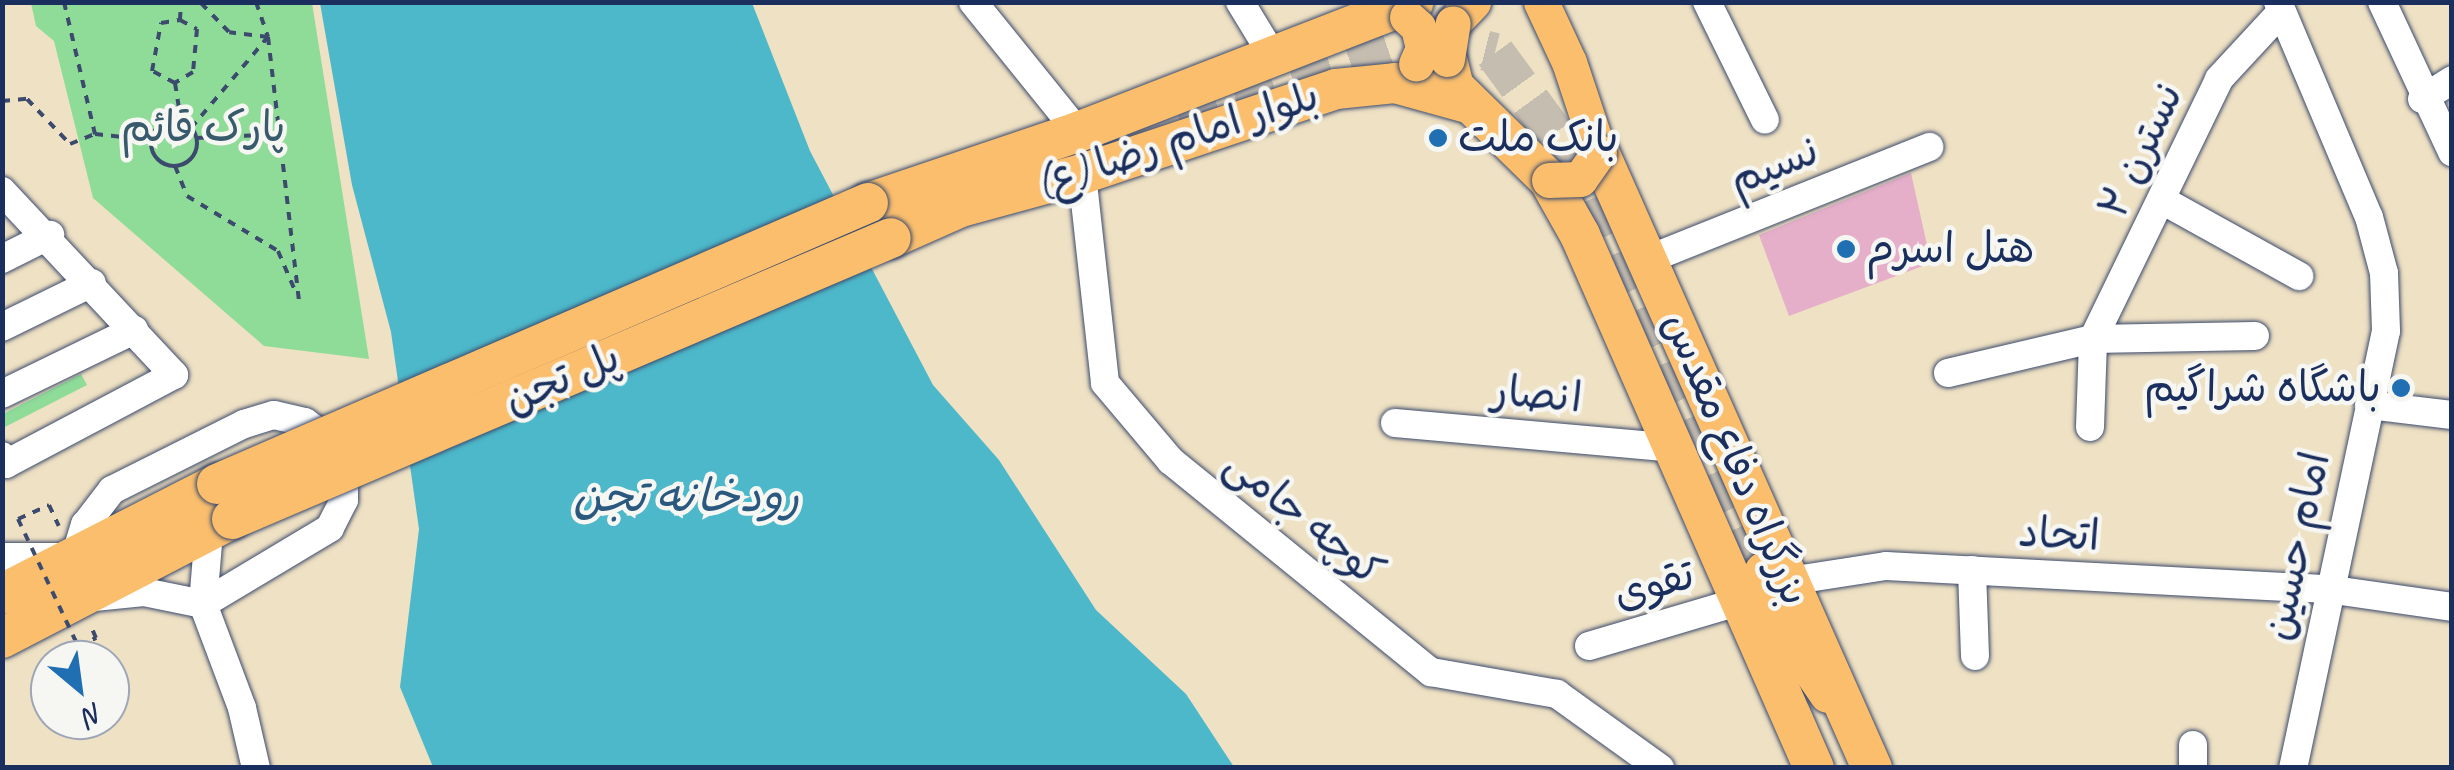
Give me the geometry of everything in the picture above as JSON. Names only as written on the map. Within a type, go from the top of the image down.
[{"type":"highway","name":"بلوار امام رضا (ع)","points":[[891,238],[1089,151],[1273,56],[1399,12]]},
{"type":"highway","name":"بلوار امام رضا (ع)","points":[[868,203],[1015,154],[1089,151],[1336,89],[1435,46],[1467,104]]},
{"type":"highway","points":[[1435,46],[1450,81],[1467,104],[1585,190]]},
{"type":"highway","name":"بزرگراه دفاع مقدس","points":[[1585,190],[1650,259],[1764,584],[1814,768]]},
{"type":"highway","name":"بزرگراه دفاع مقدس","points":[[1585,190],[1673,448],[1764,584],[1869,761]]},
{"type":"highway","name":"پل تجن","points":[[220,511],[868,203]]},
{"type":"highway","name":"پل تجن","points":[[220,511],[891,238]]},
{"type":"highway","points":[[2,594],[74,557],[220,511]]},
{"type":"highway","points":[[2,638],[78,599],[220,511]]},
{"type":"main road","points":[[1541,2],[1563,46]]},
{"type":"main road","points":[[1565,2],[1563,46],[1585,190]]},
{"type":"main road","points":[[1399,12],[1418,27],[1423,48],[1435,46]]},
{"type":"street","points":[[973,2],[1089,151]]},
{"type":"street","points":[[1240,2],[1273,56]]},
{"type":"street","points":[[1707,2],[1765,120]]},
{"type":"street","points":[[2382,2],[2422,99],[2452,152]]},
{"type":"street","name":"نسترن ۲","points":[[2093,339],[2219,78],[2280,7]]},
{"type":"street","name":"امام حسین","points":[[2280,7],[2369,216],[2384,273],[2386,331],[2326,589],[2293,768]]},
{"type":"street","points":[[2422,99],[2452,80]]},
{"type":"street","name":"نسیم","points":[[1650,259],[1929,147]]},
{"type":"street","name":"کوچه جامی","points":[[1089,151],[1105,383],[1172,461],[1430,672],[1557,694],[1660,768]]},
{"type":"street","points":[[2,190],[50,235],[174,374],[6,464],[2,456]]},
{"type":"street","points":[[2162,200],[2299,276]]},
{"type":"street","points":[[2,259],[50,235]]},
{"type":"street","points":[[2,328],[92,282]]},
{"type":"street","points":[[2,394],[134,330]]},
{"type":"street","points":[[1948,373],[2093,339],[2254,336]]},
{"type":"street","points":[[2090,427],[2093,339]]},
{"type":"street","points":[[2369,405],[2452,415]]},
{"type":"street","points":[[2,557],[74,557],[85,525],[112,490],[244,424],[274,416],[306,422],[330,440],[344,468],[344,500],[330,528],[202,604],[144,592],[78,599]]},
{"type":"street","name":"انصار","points":[[1395,422],[1673,448]]},
{"type":"street","points":[[220,511],[202,604],[242,708],[256,768]]},
{"type":"street","name":"اتحاد","points":[[1764,584],[1886,566],[2326,589],[2452,607]]},
{"type":"street","points":[[1972,570],[1975,656]]},
{"type":"street","name":"تقوی","points":[[1589,646],[1764,584]]},
{"type":"path","points":[[64,2],[95,134]]},
{"type":"path","points":[[180,20],[181,2]]},
{"type":"path","points":[[200,2],[228,32],[268,37]]},
{"type":"path","points":[[174,166],[194,154],[196,138],[181,121],[162,124],[151,140],[154,156],[174,166],[187,196],[278,251],[299,302],[268,37],[256,2]]},
{"type":"path","points":[[180,20],[197,28],[192,72],[175,83],[152,72],[161,23],[180,20]]},
{"type":"path","points":[[191,128],[268,37]]},
{"type":"path","points":[[175,83],[181,121]]},
{"type":"path","points":[[2,101],[27,98],[70,144],[95,134],[151,140]]},
{"type":"path","points":[[196,138],[281,134]]},
{"type":"path","points":[[49,505],[18,519],[78,646],[96,638]]},
{"type":"green space","name":"پارک قائم","points":[[31,3],[312,3],[369,359],[264,346],[93,198],[54,41],[36,26]]},
{"type":"green space","points":[[81,374],[87,385],[3,428],[3,414]]},
{"type":"water","name":"رودخانه تجن","points":[[320,3],[752,3],[810,151],[933,385],[999,460],[1096,610],[1186,694],[1234,767],[433,767],[400,687],[419,529],[391,332],[352,185]]},
{"type":"building","name":"هتل اسرم","points":[[1911,173],[1931,263],[1789,316],[1759,235]]},
{"type":"tunnel","points":[[1180,121],[1427,36],[1495,53],[1563,146],[1762,570]]},
{"type":"place","name":"بانک ملت","points":[[1438,138]]},
{"type":"place","name":"هتل اسرم","points":[[1846,249]]},
{"type":"place","name":"باشگاه شراگیم","points":[[2401,388]]}]
